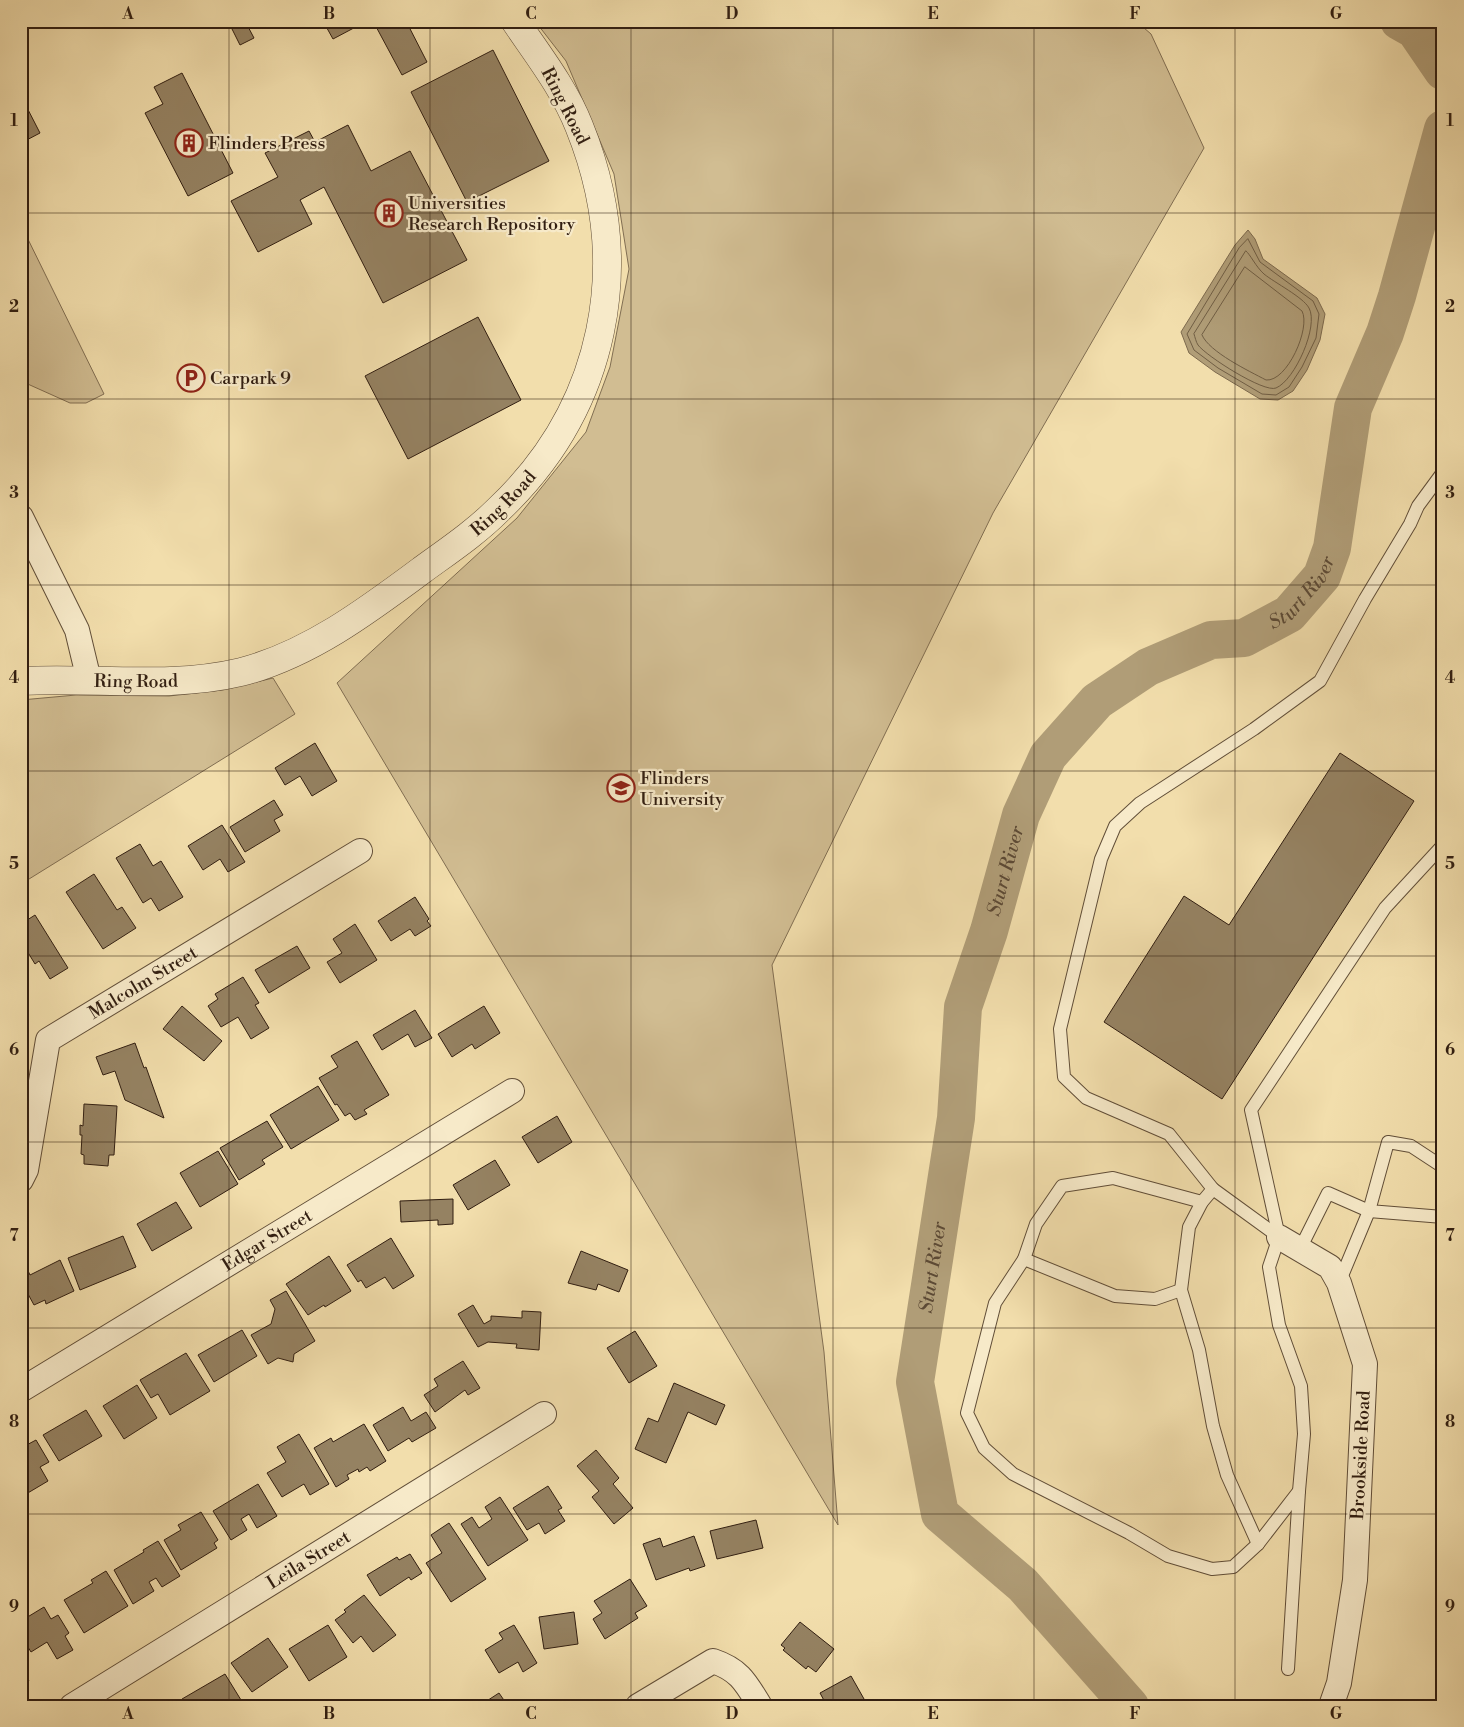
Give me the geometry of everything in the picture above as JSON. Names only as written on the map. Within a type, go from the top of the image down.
[{"type":"street","name":"Ring Road","points":[[21,681],[181,681],[240,672],[271,662],[306,646],[368,609],[480,526],[519,489],[544,458],[570,417],[600,340],[606,301],[606,236],[596,175],[578,124],[548,69],[515,21]]},
{"type":"street","points":[[21,517],[77,630],[89,680]]},
{"type":"street","name":"Malcolm Street","points":[[21,1180],[26,1170],[48,1040],[360,851]]},
{"type":"street","name":"Edgar Street","points":[[21,1390],[512,1092]]},
{"type":"street","name":"Brookside Road","points":[[1279,1237],[1330,1267],[1339,1283],[1365,1364],[1355,1580],[1340,1683],[1331,1706]]},
{"type":"street","name":"Leila Street","points":[[72,1706],[544,1414]]},
{"type":"street","points":[[638,1706],[713,1661],[731,1667],[744,1679],[760,1706]]},
{"type":"lane","points":[[1279,1237],[1213,1189],[1168,1134],[1086,1098],[1064,1077],[1060,1028],[1101,858],[1114,826],[1140,803],[1254,729],[1320,681],[1365,599],[1410,524],[1418,506],[1443,472]]},
{"type":"lane","points":[[1288,1669],[1304,1434],[1301,1386],[1279,1325],[1269,1267],[1279,1237],[1252,1110],[1385,908],[1443,845]]},
{"type":"lane","points":[[1339,1283],[1369,1211],[1388,1142],[1411,1146],[1443,1167]]},
{"type":"lane","points":[[1202,1202],[1113,1178],[1062,1186],[1036,1224],[1024,1260],[995,1303],[966,1413],[984,1448],[1013,1474],[1129,1533],[1168,1556],[1212,1569],[1233,1566],[1258,1544],[1299,1491]]},
{"type":"lane","points":[[1213,1189],[1202,1202],[1189,1226],[1181,1290],[1199,1350],[1213,1426],[1227,1475],[1258,1544]]},
{"type":"lane","points":[[1300,1248],[1328,1193],[1369,1211],[1443,1217]]},
{"type":"lane","points":[[1024,1260],[1114,1296],[1155,1300],[1181,1290]]},
{"type":"shaded area","points":[[535,21],[1136,21],[1151,34],[1204,148],[993,513],[772,965],[824,1352],[838,1525],[337,683],[517,518],[586,432],[610,367],[629,269],[614,174],[566,61]]},
{"type":"shaded area","points":[[21,225],[104,394],[86,403],[70,403],[21,381]]},
{"type":"shaded area","points":[[273,678],[295,714],[21,884],[21,700],[76,695],[169,696],[223,690]]},
{"type":"water","points":[[1248,230],[1255,239],[1263,259],[1317,298],[1325,314],[1320,340],[1307,370],[1293,391],[1278,400],[1260,399],[1215,372],[1189,353],[1181,332],[1235,245]]},
{"type":"building","points":[[228,21],[245,21],[254,38],[240,45]]},
{"type":"building","points":[[323,21],[367,21],[333,39]]},
{"type":"building","points":[[373,21],[406,21],[427,62],[402,75]]},
{"type":"building","points":[[493,50],[549,161],[467,202],[411,92]]},
{"type":"building","name":"Flinders Press","points":[[182,73],[233,173],[188,196],[145,113],[163,104],[154,87]]},
{"type":"building","points":[[21,96],[40,133],[21,143]]},
{"type":"building","name":"Universities Research Repository","points":[[348,125],[371,171],[410,151],[467,260],[383,303],[324,187],[300,200],[312,224],[258,252],[231,201],[278,177],[265,153],[309,131],[315,142]]},
{"type":"building","points":[[478,317],[521,400],[408,459],[365,376]]},
{"type":"building","points":[[315,743],[337,781],[312,796],[300,776],[285,785],[275,768]]},
{"type":"building","points":[[1340,753],[1414,801],[1222,1099],[1104,1022],[1184,896],[1229,925]]},
{"type":"building","points":[[274,800],[283,815],[274,820],[280,831],[245,852],[230,827]]},
{"type":"building","points":[[222,825],[245,862],[228,872],[220,859],[203,870],[188,846]]},
{"type":"building","points":[[140,844],[153,866],[161,861],[183,897],[159,911],[151,898],[143,903],[116,858]]},
{"type":"building","points":[[94,874],[117,910],[122,907],[136,928],[103,949],[66,892]]},
{"type":"building","points":[[415,897],[429,919],[427,921],[431,926],[415,936],[410,929],[391,941],[378,921]]},
{"type":"building","points":[[35,915],[68,968],[50,979],[39,961],[35,964],[21,941],[21,924]]},
{"type":"building","points":[[355,924],[377,960],[340,983],[327,962],[342,953],[333,939]]},
{"type":"building","points":[[297,946],[310,968],[269,993],[255,970]]},
{"type":"building","points":[[243,977],[259,1003],[255,1005],[269,1028],[251,1039],[238,1017],[221,1027],[208,1006],[218,999],[215,994]]},
{"type":"building","points":[[182,1006],[222,1041],[204,1061],[163,1029]]},
{"type":"building","points":[[484,1006],[500,1033],[475,1049],[472,1044],[452,1057],[438,1034]]},
{"type":"building","points":[[415,1010],[432,1038],[415,1047],[408,1034],[382,1050],[373,1035]]},
{"type":"building","points":[[357,1041],[389,1095],[364,1110],[367,1114],[355,1120],[350,1113],[345,1116],[337,1104],[335,1105],[319,1078],[338,1067],[331,1056]]},
{"type":"building","points":[[135,1043],[144,1068],[146,1067],[164,1118],[125,1100],[115,1071],[103,1075],[96,1057]]},
{"type":"building","points":[[318,1086],[339,1120],[291,1149],[270,1115]]},
{"type":"building","points":[[84,1104],[117,1106],[114,1155],[109,1155],[108,1166],[84,1164],[84,1155],[81,1154],[82,1135],[80,1135],[80,1125],[83,1126]]},
{"type":"building","points":[[557,1116],[572,1142],[538,1163],[522,1137]]},
{"type":"building","points":[[267,1121],[283,1147],[262,1160],[265,1164],[239,1180],[220,1148]]},
{"type":"building","points":[[218,1151],[238,1184],[200,1207],[180,1173]]},
{"type":"building","points":[[495,1160],[510,1185],[468,1210],[453,1185]]},
{"type":"building","points":[[453,1199],[453,1224],[438,1225],[438,1220],[401,1222],[400,1201]]},
{"type":"building","points":[[176,1202],[192,1228],[152,1251],[137,1224]]},
{"type":"building","points":[[123,1236],[136,1267],[80,1290],[68,1258]]},
{"type":"building","points":[[391,1238],[414,1276],[393,1289],[385,1277],[366,1288],[361,1280],[358,1282],[347,1265]]},
{"type":"building","points":[[581,1251],[628,1270],[619,1292],[598,1284],[596,1290],[568,1283]]},
{"type":"building","points":[[329,1256],[351,1291],[308,1315],[286,1284]]},
{"type":"building","points":[[23,1260],[30,1275],[60,1260],[74,1291],[46,1304],[45,1300],[34,1305],[28,1294],[24,1296],[21,1291]]},
{"type":"building","points":[[286,1291],[315,1341],[294,1354],[293,1362],[278,1358],[268,1364],[251,1335],[271,1324],[275,1309],[270,1300]]},
{"type":"building","points":[[473,1305],[484,1324],[491,1320],[491,1316],[522,1318],[522,1311],[541,1312],[539,1350],[516,1348],[517,1344],[488,1342],[478,1347],[458,1314]]},
{"type":"building","points":[[242,1330],[257,1356],[214,1382],[198,1355]]},
{"type":"building","points":[[635,1331],[657,1366],[629,1383],[607,1348]]},
{"type":"building","points":[[21,1338],[26,1338],[26,1356],[21,1355]]},
{"type":"building","points":[[186,1353],[210,1391],[170,1415],[158,1394],[151,1398],[140,1380]]},
{"type":"building","points":[[463,1361],[480,1388],[468,1395],[465,1390],[435,1412],[424,1395],[438,1386],[434,1379]]},
{"type":"building","points":[[674,1383],[725,1405],[716,1425],[688,1412],[666,1463],[635,1449],[648,1418],[658,1422]]},
{"type":"building","points":[[137,1385],[157,1418],[124,1439],[103,1406]]},
{"type":"building","points":[[403,1407],[411,1421],[426,1412],[436,1428],[412,1442],[409,1438],[388,1451],[373,1425]]},
{"type":"building","points":[[86,1410],[102,1436],[59,1461],[43,1435]]},
{"type":"building","points":[[364,1424],[386,1461],[370,1471],[367,1467],[359,1472],[358,1469],[347,1475],[349,1479],[336,1487],[314,1448],[331,1438],[333,1442]]},
{"type":"building","points":[[299,1434],[329,1484],[310,1495],[304,1484],[282,1497],[267,1473],[286,1462],[277,1447]]},
{"type":"building","points":[[36,1440],[49,1462],[40,1467],[48,1481],[21,1497],[21,1448]]},
{"type":"building","points":[[596,1450],[619,1478],[613,1484],[633,1508],[614,1524],[592,1497],[599,1491],[577,1466]]},
{"type":"building","points":[[258,1484],[277,1516],[257,1528],[249,1514],[241,1519],[247,1530],[231,1540],[213,1511]]},
{"type":"building","points":[[548,1486],[562,1508],[558,1510],[565,1521],[545,1534],[539,1523],[527,1530],[513,1508]]},
{"type":"building","points":[[500,1497],[528,1540],[488,1566],[461,1524],[472,1517],[479,1528],[492,1519],[485,1507]]},
{"type":"building","points":[[201,1512],[218,1540],[214,1543],[217,1548],[181,1570],[164,1540],[181,1530],[178,1525]]},
{"type":"building","points":[[756,1520],[763,1548],[717,1559],[710,1531]]},
{"type":"building","points":[[449,1523],[486,1579],[451,1602],[426,1563],[442,1553],[431,1535]]},
{"type":"building","points":[[694,1536],[705,1566],[690,1571],[689,1568],[656,1580],[643,1544],[660,1538],[663,1547]]},
{"type":"building","points":[[158,1541],[180,1576],[162,1587],[156,1578],[149,1582],[154,1591],[133,1604],[114,1570]]},
{"type":"building","points":[[410,1554],[422,1573],[411,1580],[409,1577],[380,1596],[367,1575],[397,1557],[399,1560]]},
{"type":"building","points":[[106,1571],[128,1606],[84,1633],[64,1600],[93,1583],[91,1580]]},
{"type":"building","points":[[630,1579],[647,1606],[635,1613],[638,1618],[605,1639],[593,1619],[602,1613],[594,1601]]},
{"type":"building","points":[[364,1595],[396,1635],[373,1652],[361,1636],[353,1643],[335,1620],[346,1612],[344,1610]]},
{"type":"building","points":[[44,1607],[51,1619],[58,1615],[69,1633],[65,1636],[73,1650],[57,1659],[47,1642],[31,1652],[23,1639],[21,1640],[21,1621]]},
{"type":"building","points":[[574,1612],[578,1644],[544,1649],[539,1617]]},
{"type":"building","points":[[800,1622],[834,1649],[816,1672],[808,1666],[806,1669],[783,1650],[785,1648],[781,1645]]},
{"type":"building","points":[[328,1625],[347,1657],[309,1681],[289,1649]]},
{"type":"building","points":[[514,1625],[537,1663],[523,1672],[518,1662],[499,1673],[485,1650],[503,1639],[499,1633]]},
{"type":"building","points":[[268,1638],[288,1667],[252,1692],[231,1663]]},
{"type":"building","points":[[21,1668],[29,1681],[21,1686]]},
{"type":"building","points":[[225,1674],[241,1700],[232,1706],[186,1706],[182,1699]]},
{"type":"building","points":[[851,1676],[868,1706],[827,1706],[820,1693]]},
{"type":"building","points":[[499,1693],[508,1706],[479,1706]]},
{"type":"waterway","name":"Sturt River","points":[[1399,21],[1415,30],[1443,71]]},
{"type":"waterway","name":"Sturt River","points":[[1130,1706],[1023,1585],[940,1514],[915,1382],[956,1118],[963,1007],[989,931],[1021,815],[1048,756],[1097,701],[1148,667],[1211,640],[1244,638],[1289,614],[1322,576],[1332,548],[1353,408],[1385,333],[1397,296],[1443,129]]},
{"type":"place","name":"Flinders Press","points":[[189,143]]},
{"type":"place","name":"Universities Research Repository","points":[[389,213]]},
{"type":"place","name":"Carpark 9","points":[[191,378]]},
{"type":"place","name":"Flinders University","points":[[621,788]]}]
